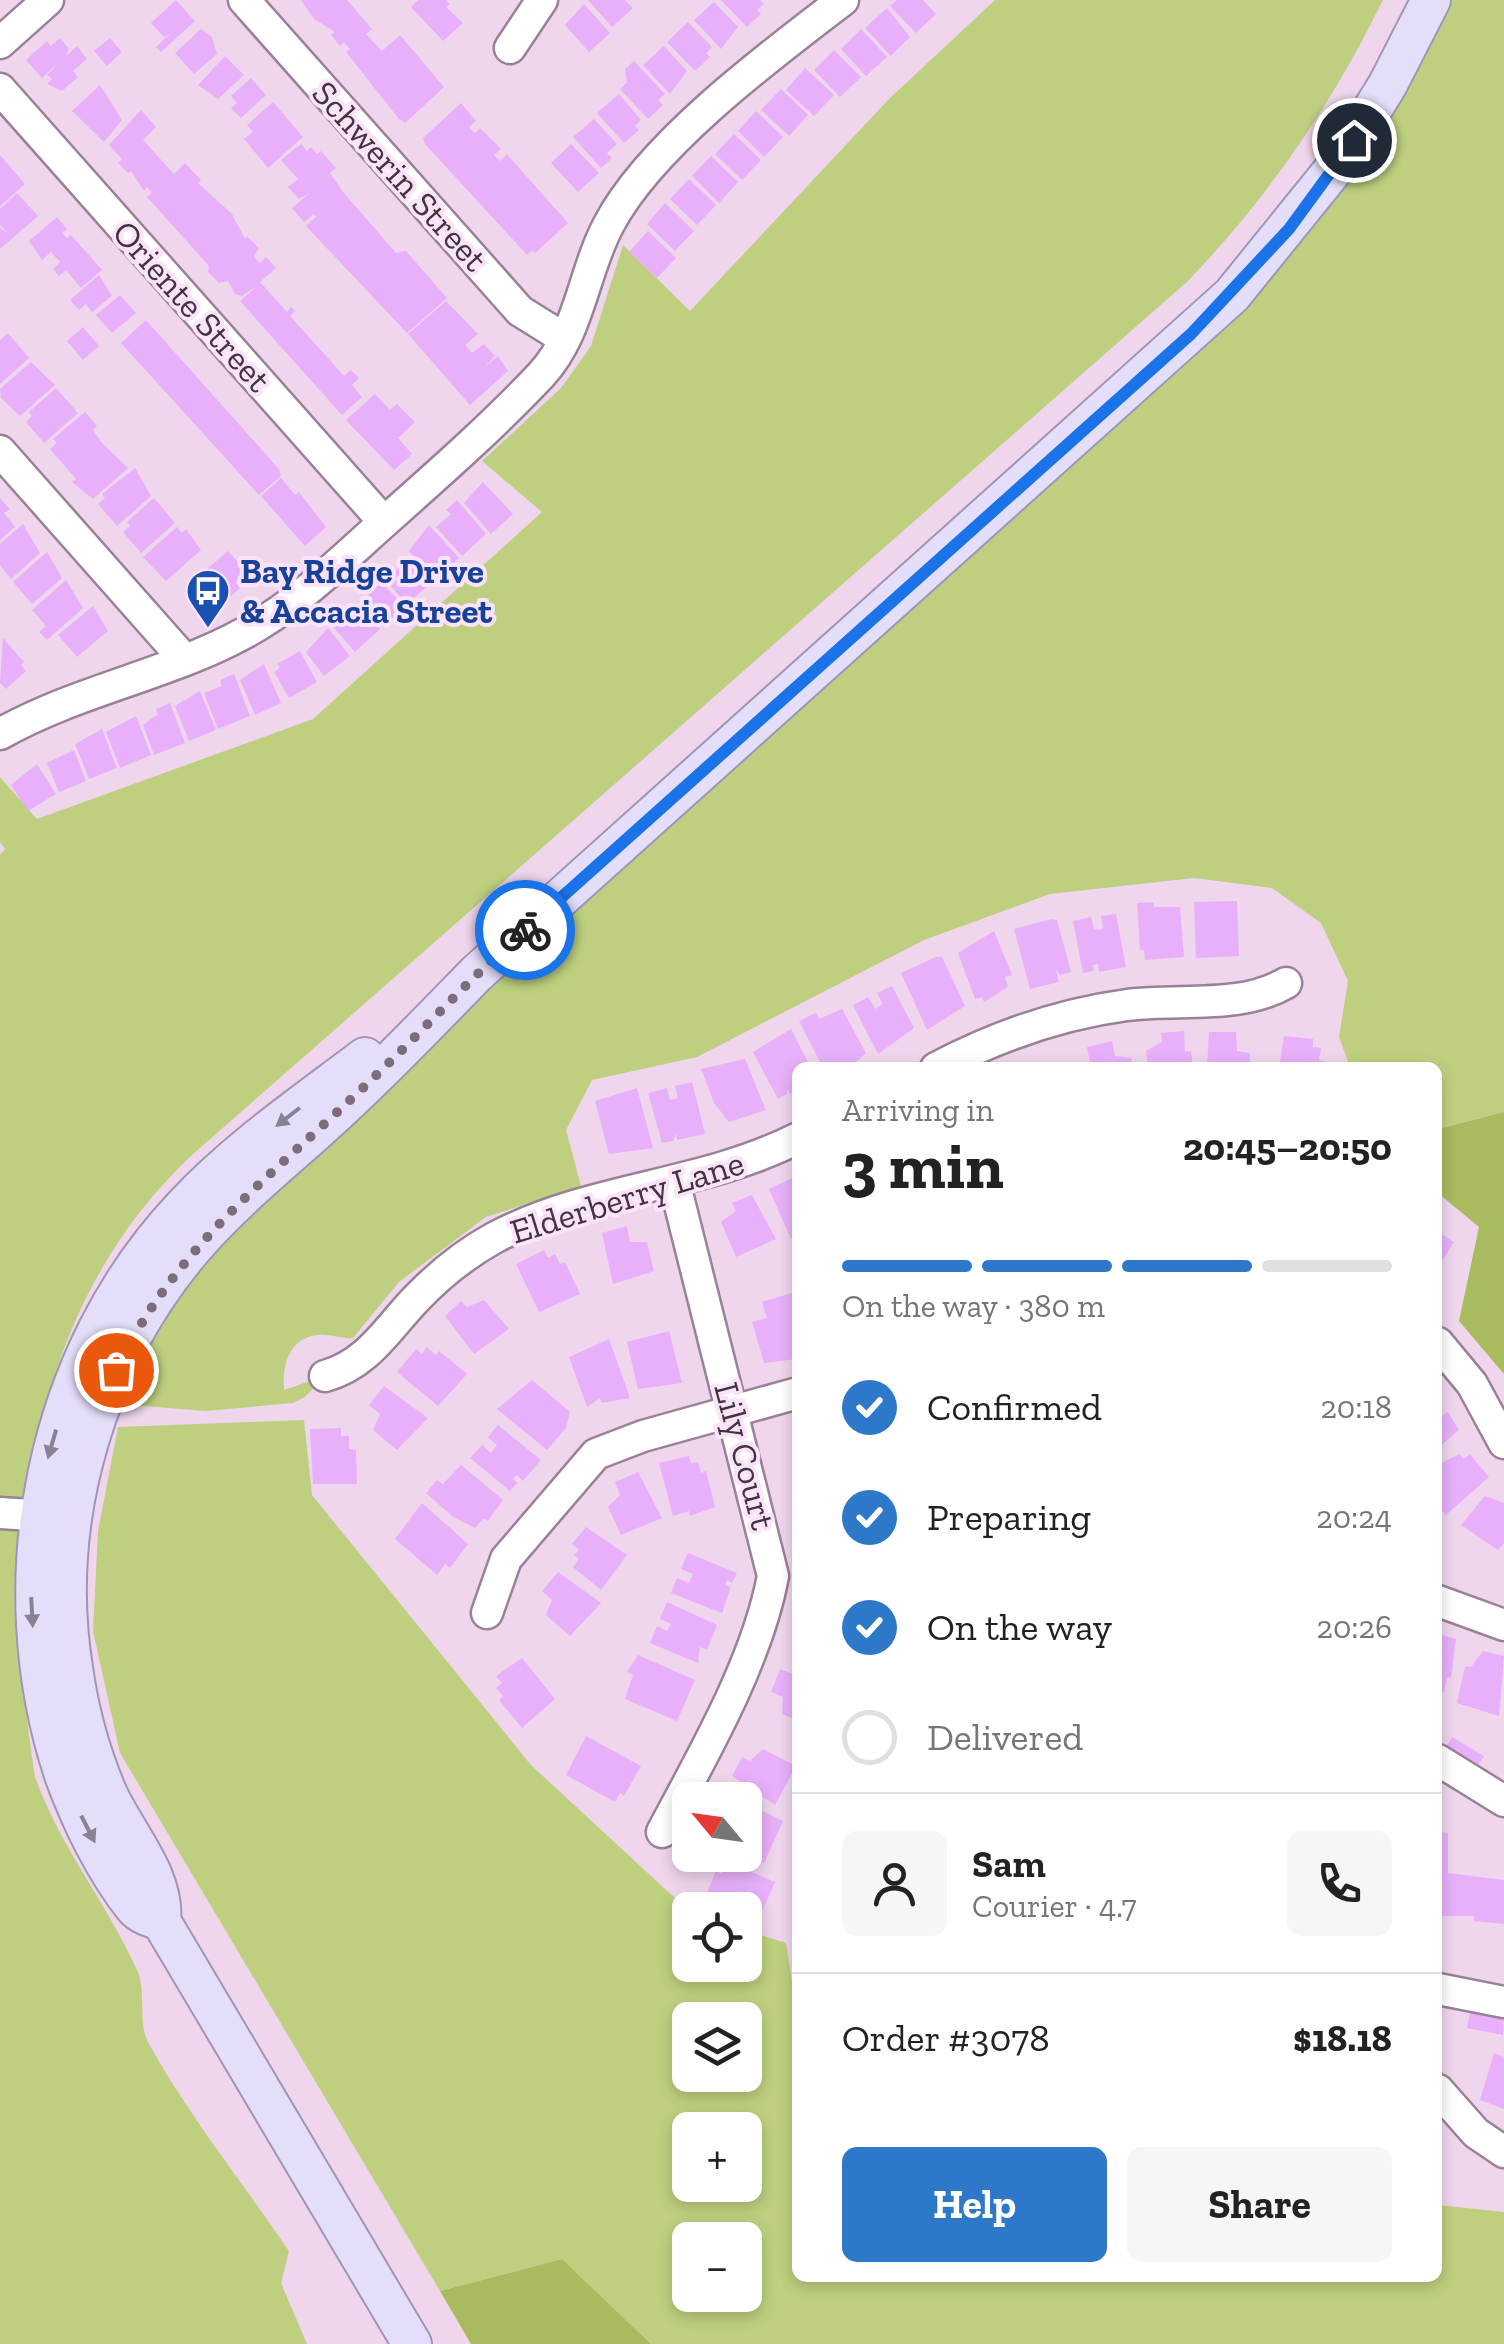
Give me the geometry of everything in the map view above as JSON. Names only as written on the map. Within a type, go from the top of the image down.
[{"type":"main road","points":[[412,2344],[161,1921],[162,1893],[110,1798],[76,1691],[67,1602],[36,1515],[72,1382],[112,1301],[159,1234],[243,1152],[477,972],[1136,386],[1232,295],[1342,159],[1388,84],[1431,0]]},
{"type":"street","points":[[0,42],[48,0]]},
{"type":"street","name":"Schwerin Street","points":[[244,0],[520,311],[566,339]]},
{"type":"street","points":[[510,48],[542,0]]},
{"type":"street","points":[[0,734],[263,624],[384,522],[543,373],[566,339],[602,240],[627,195],[747,74],[843,0]]},
{"type":"street","name":"Oriente Street","points":[[0,89],[384,522]]},
{"type":"street","points":[[0,452],[184,659]]},
{"type":"street","points":[[949,1062],[1002,1038],[1065,1018],[1153,1002],[1245,999],[1286,983]]},
{"type":"street","name":"Elderberry Lane","points":[[325,1376],[362,1359],[429,1286],[494,1239],[555,1212],[742,1164],[792,1141]]},
{"type":"street","name":"Lily Court","points":[[662,1832],[704,1752],[754,1640],[784,1551],[733,1412],[674,1181]]},
{"type":"street","points":[[1442,1349],[1472,1384],[1504,1443]]},
{"type":"street","points":[[487,1613],[506,1559],[596,1454],[643,1436],[792,1395]]},
{"type":"street","points":[[1442,1602],[1504,1625]]},
{"type":"street","points":[[1442,1762],[1504,1801]]},
{"type":"street","points":[[1442,1990],[1504,2002]]},
{"type":"street","points":[[1442,2094],[1476,2132],[1504,2152]]},
{"type":"green space","points":[[995,0],[1383,0],[1342,77],[1272,183],[1188,281],[192,1155],[135,1218],[91,1288],[59,1363],[37,1443],[25,1525],[21,1609],[25,1694],[35,1777],[57,1827],[137,1970],[143,2027],[149,2044],[289,2251],[281,2283],[307,2344],[0,2344],[0,855],[5,849],[0,842],[0,777],[37,819],[313,719],[542,512],[482,461],[561,388],[591,346],[623,245],[690,311],[889,99]]},
{"type":"green space","points":[[1431,0],[1504,0],[1504,1112],[1442,1128],[1442,1062],[1348,1062],[1339,1037],[1348,981],[1321,923],[1272,888],[1194,878],[1050,894],[924,940],[697,1057],[592,1080],[566,1130],[581,1186],[486,1217],[399,1282],[353,1338],[319,1335],[301,1341],[286,1362],[284,1390],[325,1376],[305,1397],[293,1403],[206,1411],[117,1404],[159,1293],[1232,295]]},
{"type":"green space","points":[[1504,1112],[1504,1374],[1459,1321],[1479,1227],[1442,1196],[1442,1128]]},
{"type":"green space","points":[[304,1420],[312,1495],[531,1765],[672,1895],[672,1982],[762,1982],[762,1935],[786,1943],[792,1982],[792,2282],[1442,2282],[1442,2205],[1504,2212],[1504,2344],[651,2344],[562,2259],[440,2291],[120,1753],[93,1631],[98,1531],[118,1427]]},
{"type":"green space","points":[[562,2259],[651,2344],[471,2344],[440,2291]]},
{"type":"building","points":[[176,0],[195,21],[161,52],[156,47],[170,34],[164,37],[151,23]]},
{"type":"building","points":[[301,0],[347,0],[372,29],[366,34],[382,51],[400,35],[444,87],[405,123],[346,52],[350,49],[344,42],[340,46],[331,35],[335,32],[314,19]]},
{"type":"building","points":[[418,0],[446,0],[450,4],[446,7],[463,23],[443,41],[411,7]]},
{"type":"building","points":[[588,0],[625,0],[633,8],[612,27]]},
{"type":"building","points":[[721,0],[760,0],[764,4],[757,10],[761,14],[747,27]]},
{"type":"building","points":[[897,0],[923,0],[936,14],[916,33],[890,6]]},
{"type":"building","points":[[714,2],[738,27],[721,49],[694,20]]},
{"type":"building","points":[[584,4],[610,33],[589,52],[565,25]]},
{"type":"building","points":[[887,8],[910,37],[891,56],[865,28]]},
{"type":"building","points":[[688,22],[712,47],[706,53],[710,57],[695,71],[667,42]]},
{"type":"building","points":[[201,29],[212,37],[217,54],[194,74],[175,53]]},
{"type":"building","points":[[861,29],[887,57],[866,76],[841,49]]},
{"type":"building","points":[[60,38],[69,49],[65,57],[77,46],[87,59],[73,71],[78,77],[62,91],[47,84],[52,79],[47,75],[61,60],[42,78],[26,60],[47,41],[51,46]]},
{"type":"building","points":[[110,38],[122,52],[107,66],[94,51]]},
{"type":"building","points":[[664,46],[687,71],[670,94],[643,65]]},
{"type":"building","points":[[834,50],[861,77],[840,97],[814,70]]},
{"type":"building","points":[[225,56],[244,75],[218,99],[198,85]]},
{"type":"building","points":[[634,61],[665,94],[658,100],[663,105],[648,119],[620,89],[627,82],[625,69]]},
{"type":"building","points":[[805,68],[834,95],[814,116],[786,90]]},
{"type":"building","points":[[251,78],[266,95],[241,118],[231,108],[237,103],[231,96]]},
{"type":"building","points":[[100,85],[122,120],[104,142],[72,111]]},
{"type":"building","points":[[781,89],[808,115],[789,136],[761,110]]},
{"type":"building","points":[[619,94],[641,120],[635,126],[639,130],[624,143],[597,113]]},
{"type":"building","points":[[273,102],[303,137],[268,168],[244,139],[253,132],[247,125]]},
{"type":"building","points":[[461,103],[476,121],[469,127],[475,133],[480,128],[501,149],[494,155],[500,161],[507,154],[568,223],[535,253],[532,250],[527,255],[425,144],[423,138]]},
{"type":"building","points":[[141,110],[156,127],[143,140],[174,174],[185,163],[201,180],[198,183],[232,214],[245,239],[247,236],[259,248],[254,257],[260,263],[266,257],[276,268],[260,282],[287,312],[291,307],[295,311],[290,316],[344,376],[351,370],[359,378],[352,385],[362,397],[342,415],[240,301],[257,286],[242,296],[235,294],[228,281],[219,283],[208,272],[209,266],[147,197],[152,193],[147,187],[144,191],[131,171],[128,173],[118,163],[122,159],[109,145]]},
{"type":"building","points":[[756,111],[783,137],[764,157],[738,131]]},
{"type":"building","points":[[594,119],[617,144],[607,153],[612,158],[601,168],[573,137]]},
{"type":"building","points":[[734,134],[761,160],[742,180],[715,154]]},
{"type":"building","points":[[301,144],[307,151],[311,147],[317,154],[321,151],[336,168],[330,173],[343,192],[396,253],[406,251],[447,298],[407,333],[306,226],[316,217],[314,214],[304,222],[292,208],[310,193],[299,199],[288,187],[298,179],[281,160]]},
{"type":"building","points":[[571,144],[599,173],[578,192],[551,163]]},
{"type":"building","points":[[0,155],[25,184],[0,206]]},
{"type":"building","points":[[711,156],[738,182],[719,203],[692,176]]},
{"type":"building","points":[[689,179],[716,205],[697,225],[670,199]]},
{"type":"building","points":[[17,193],[38,216],[0,249],[0,228],[8,233],[0,225],[0,209]]},
{"type":"building","points":[[665,203],[694,231],[675,251],[647,224]]},
{"type":"building","points":[[57,217],[67,229],[62,233],[67,238],[71,235],[102,270],[81,288],[66,270],[59,276],[53,269],[60,262],[51,252],[42,260],[29,241]]},
{"type":"building","points":[[648,231],[676,258],[657,278],[629,252]]},
{"type":"building","points":[[99,275],[112,296],[92,312],[86,304],[79,310],[70,300]]},
{"type":"building","points":[[120,295],[136,313],[112,333],[96,315]]},
{"type":"building","points":[[446,301],[478,334],[465,345],[472,353],[484,344],[495,356],[484,368],[498,356],[508,371],[470,405],[408,334]]},
{"type":"building","points":[[146,320],[279,469],[281,476],[259,495],[121,343]]},
{"type":"building","points":[[83,327],[99,346],[83,360],[67,341]]},
{"type":"building","points":[[8,333],[29,358],[0,384],[0,340]]},
{"type":"building","points":[[31,362],[55,385],[20,416],[1,398],[0,389]]},
{"type":"building","points":[[56,388],[78,413],[44,443],[26,422],[32,416],[29,412]]},
{"type":"building","points":[[375,394],[390,410],[397,404],[415,422],[398,438],[412,454],[394,470],[346,420]]},
{"type":"building","points":[[85,412],[97,426],[93,430],[102,443],[128,468],[93,499],[72,482],[76,479],[50,449],[57,443],[53,439]]},
{"type":"building","points":[[135,468],[151,496],[117,526],[98,504],[105,498],[102,494]]},
{"type":"building","points":[[281,478],[295,495],[299,492],[326,527],[305,546],[261,496]]},
{"type":"building","points":[[483,482],[513,514],[491,534],[464,503]]},
{"type":"building","points":[[0,498],[10,509],[4,513],[15,527],[0,540]]},
{"type":"building","points":[[154,498],[175,523],[141,553],[123,532],[130,526],[127,522]]},
{"type":"building","points":[[457,500],[486,534],[462,556],[436,527],[451,514],[446,510]]},
{"type":"building","points":[[23,524],[40,553],[11,579],[0,565],[0,544]]},
{"type":"building","points":[[429,525],[459,558],[434,579],[409,551]]},
{"type":"building","points":[[177,527],[182,533],[186,529],[201,550],[166,581],[143,557]]},
{"type":"building","points":[[228,551],[247,572],[236,582],[240,588],[207,617],[202,616],[194,607],[198,603],[185,588]]},
{"type":"building","points":[[47,552],[62,578],[32,604],[13,582]]},
{"type":"building","points":[[408,556],[432,582],[407,604],[387,582]]},
{"type":"building","points":[[66,580],[83,608],[47,640],[39,632],[46,626],[32,610]]},
{"type":"building","points":[[381,582],[405,607],[383,627],[361,603]]},
{"type":"building","points":[[356,602],[380,629],[355,652],[334,628]]},
{"type":"building","points":[[93,606],[108,631],[77,657],[58,635]]},
{"type":"building","points":[[328,628],[350,656],[324,676],[306,652]]},
{"type":"building","points":[[3,638],[24,662],[21,665],[26,671],[6,689],[0,683]]},
{"type":"building","points":[[300,651],[317,682],[289,698],[274,672],[280,668],[277,664]]},
{"type":"building","points":[[264,664],[281,703],[255,715],[240,680]]},
{"type":"building","points":[[234,674],[250,716],[218,729],[204,693],[222,686],[220,680]]},
{"type":"building","points":[[200,691],[216,730],[189,741],[175,706]]},
{"type":"building","points":[[170,703],[185,743],[154,755],[143,725],[158,714],[156,709]]},
{"type":"building","points":[[136,716],[151,755],[120,768],[106,732]]},
{"type":"building","points":[[102,729],[117,768],[89,779],[75,744]]},
{"type":"building","points":[[74,750],[86,781],[59,792],[47,763]]},
{"type":"building","points":[[37,764],[56,794],[28,811],[11,785]]},
{"type":"building","points":[[1237,901],[1239,956],[1196,958],[1194,902]]},
{"type":"building","points":[[1154,902],[1154,907],[1180,907],[1184,957],[1145,960],[1144,950],[1140,950],[1137,903]]},
{"type":"building","points":[[1116,914],[1126,967],[1099,972],[1098,964],[1093,965],[1094,971],[1083,973],[1073,921],[1091,917],[1094,930],[1103,929],[1101,916]]},
{"type":"building","points":[[1057,920],[1071,972],[1060,975],[1056,970],[1059,982],[1030,989],[1014,929]]},
{"type":"building","points":[[994,931],[1012,975],[1005,977],[1008,987],[984,1002],[982,997],[975,999],[958,953]]},
{"type":"building","points":[[942,957],[965,1006],[927,1030],[901,973]]},
{"type":"building","points":[[892,986],[914,1028],[878,1054],[853,1005],[868,997],[875,1009],[883,1004],[877,993]]},
{"type":"building","points":[[842,1009],[866,1053],[856,1062],[820,1062],[799,1021],[816,1013],[819,1019]]},
{"type":"building","points":[[791,1029],[808,1062],[792,1062],[792,1093],[787,1089],[787,1094],[778,1099],[753,1052]]},
{"type":"building","points":[[1184,1031],[1185,1052],[1191,1051],[1192,1062],[1147,1062],[1146,1051],[1162,1042],[1161,1033]]},
{"type":"building","points":[[1209,1032],[1236,1032],[1237,1051],[1250,1053],[1250,1062],[1207,1062]]},
{"type":"building","points":[[1284,1036],[1313,1039],[1313,1047],[1321,1048],[1319,1060],[1325,1061],[1325,1062],[1280,1062]]},
{"type":"building","points":[[1112,1041],[1115,1056],[1131,1058],[1132,1062],[1090,1062],[1087,1047]]},
{"type":"building","points":[[745,1059],[766,1110],[729,1122],[714,1103],[701,1069]]},
{"type":"building","points":[[692,1082],[705,1134],[677,1140],[676,1134],[673,1141],[662,1143],[648,1093],[667,1088],[670,1100],[678,1098],[675,1086]]},
{"type":"building","points":[[637,1088],[653,1148],[609,1154],[595,1101]]},
{"type":"building","points":[[792,1178],[791,1239],[769,1189]]},
{"type":"building","points":[[752,1195],[776,1239],[736,1257],[721,1222],[736,1211],[732,1203]]},
{"type":"building","points":[[627,1226],[630,1242],[647,1242],[654,1271],[613,1284],[602,1233]]},
{"type":"building","points":[[1442,1234],[1454,1242],[1442,1262]]},
{"type":"building","points":[[544,1250],[548,1258],[555,1254],[560,1264],[565,1262],[580,1294],[539,1312],[516,1264]]},
{"type":"building","points":[[792,1293],[792,1360],[764,1363],[752,1322],[767,1318],[762,1302]]},
{"type":"building","points":[[484,1300],[509,1329],[474,1354],[445,1316],[461,1301],[467,1307]]},
{"type":"building","points":[[669,1331],[682,1383],[638,1389],[627,1342]]},
{"type":"building","points":[[609,1339],[630,1398],[602,1403],[600,1398],[587,1407],[569,1357]]},
{"type":"building","points":[[427,1347],[436,1355],[439,1351],[467,1374],[438,1406],[397,1372],[416,1349],[422,1354]]},
{"type":"building","points":[[532,1380],[570,1412],[566,1428],[547,1450],[497,1409]]},
{"type":"building","points":[[384,1386],[428,1418],[397,1450],[373,1430],[380,1414],[369,1405]]},
{"type":"building","points":[[1448,1412],[1459,1430],[1442,1445],[1442,1415]]},
{"type":"building","points":[[498,1425],[541,1460],[523,1481],[517,1475],[513,1479],[518,1483],[510,1491],[470,1458],[482,1445],[491,1453],[497,1445],[488,1437]]},
{"type":"building","points":[[341,1428],[341,1436],[349,1436],[349,1449],[356,1450],[357,1484],[313,1484],[310,1429]]},
{"type":"building","points":[[1459,1454],[1464,1459],[1470,1454],[1489,1477],[1446,1515],[1442,1510],[1442,1463]]},
{"type":"building","points":[[689,1456],[691,1463],[698,1462],[701,1473],[706,1471],[715,1507],[690,1516],[689,1511],[673,1516],[659,1463]]},
{"type":"building","points":[[461,1465],[503,1500],[488,1521],[484,1518],[475,1528],[453,1517],[426,1493],[437,1480],[443,1484]]},
{"type":"building","points":[[638,1472],[662,1518],[621,1535],[608,1507],[620,1495],[615,1482]]},
{"type":"building","points":[[1485,1496],[1504,1503],[1504,1543],[1498,1550],[1461,1525]]},
{"type":"building","points":[[422,1503],[468,1544],[450,1568],[445,1564],[437,1575],[395,1539]]},
{"type":"building","points":[[586,1527],[627,1555],[601,1590],[573,1567],[579,1559],[574,1555],[579,1550],[572,1544]]},
{"type":"building","points":[[688,1553],[737,1573],[732,1583],[727,1580],[725,1585],[731,1587],[722,1613],[671,1593],[677,1578],[689,1583],[693,1574],[681,1569]]},
{"type":"building","points":[[558,1572],[601,1603],[570,1636],[546,1615],[552,1600],[542,1591]]},
{"type":"building","points":[[667,1602],[717,1625],[707,1650],[700,1647],[698,1663],[650,1643],[657,1626],[667,1631],[671,1624],[660,1619]]},
{"type":"building","points":[[1442,1635],[1456,1639],[1451,1678],[1447,1677],[1444,1692]]},
{"type":"building","points":[[1483,1651],[1504,1656],[1499,1716],[1457,1703],[1465,1666],[1471,1667]]},
{"type":"building","points":[[638,1655],[695,1680],[677,1721],[625,1699],[633,1675],[627,1672]]},
{"type":"building","points":[[522,1658],[555,1699],[522,1728],[499,1700],[503,1696],[496,1688],[502,1683],[496,1676]]},
{"type":"building","points":[[780,1669],[792,1674],[792,1718],[782,1714],[783,1697],[771,1692]]},
{"type":"building","points":[[586,1736],[641,1766],[624,1796],[620,1793],[615,1802],[566,1775]]},
{"type":"building","points":[[1452,1737],[1484,1756],[1473,1773],[1442,1754]]},
{"type":"building","points":[[763,1749],[792,1764],[792,1773],[775,1805],[762,1796],[762,1782],[741,1782],[732,1776],[742,1757],[750,1761]]},
{"type":"building","points":[[762,1811],[783,1821],[762,1862]]},
{"type":"building","points":[[1442,1832],[1448,1833],[1448,1873],[1504,1880],[1504,1924],[1474,1921],[1474,1916],[1442,1916]]},
{"type":"building","points":[[716,1872],[751,1872],[775,1882],[762,1912],[762,1892],[707,1892]]},
{"type":"building","points":[[1471,2006],[1504,2013],[1503,2035],[1467,2028]]},
{"type":"building","points":[[1494,2053],[1504,2057],[1504,2109],[1480,2100]]},
{"type":"way so far","points":[[116,1370],[160,1293],[216,1223],[364,1088],[477,972],[525,930]]},
{"type":"place","name":"Bay Ridge Drive & Accacia Street","points":[[208,629]]},
{"type":"route","points":[[525,930],[1136,386],[1232,295],[1316,195],[1354,140]]}]
